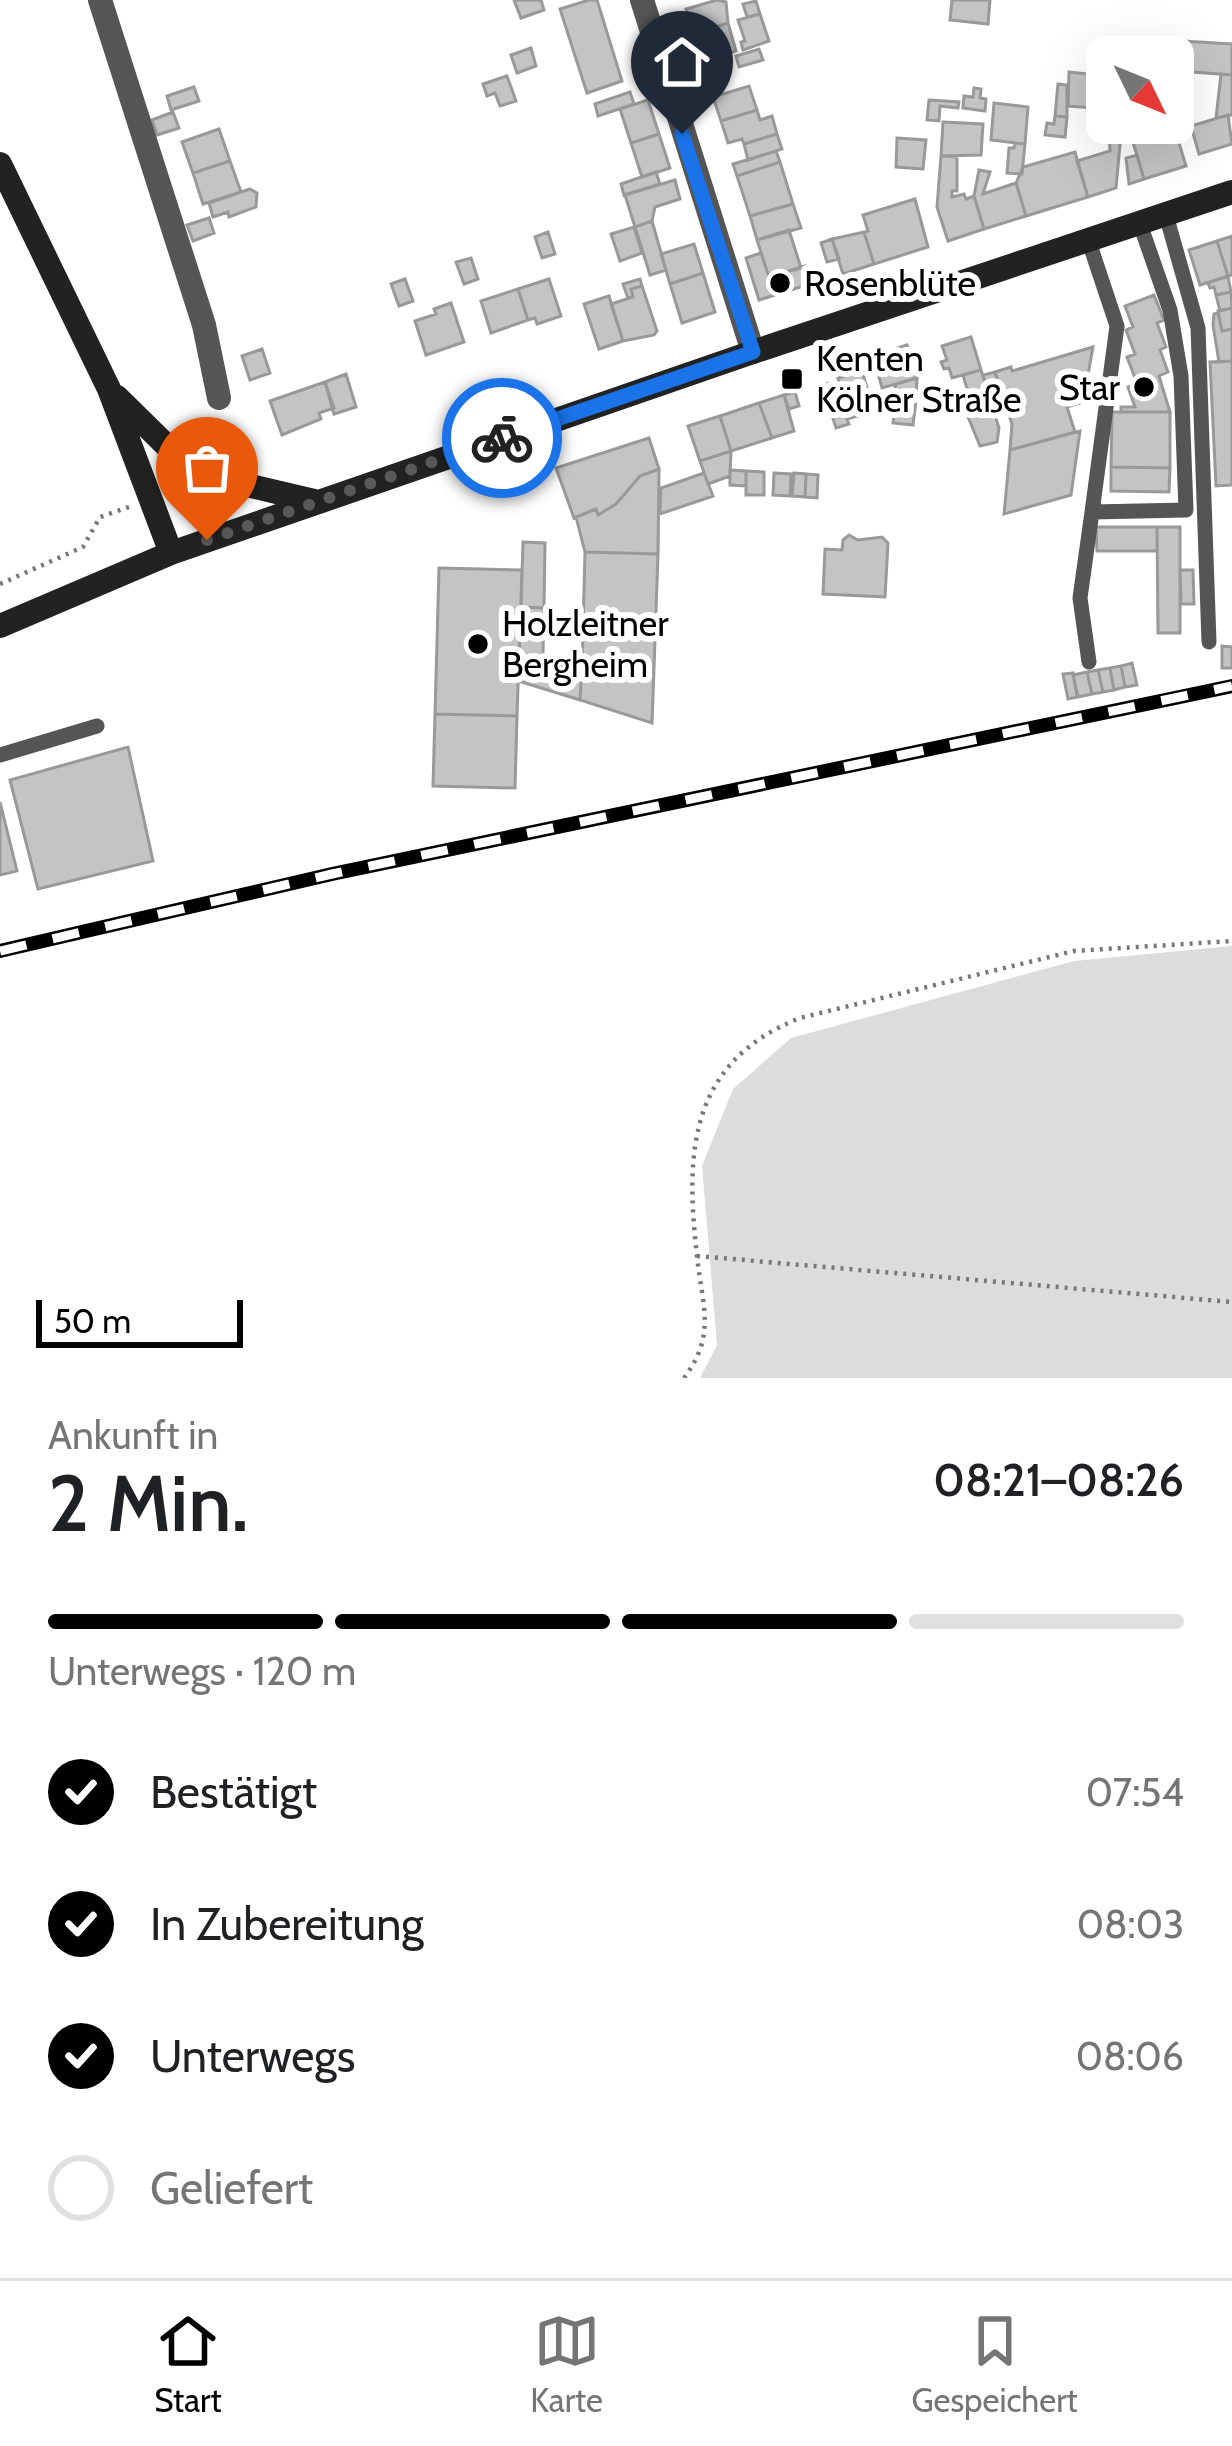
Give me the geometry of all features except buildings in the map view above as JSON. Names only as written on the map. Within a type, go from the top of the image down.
[{"type":"main road","points":[[0,164],[109,389],[171,553]]},
{"type":"main road","points":[[0,626],[171,553],[316,502],[1232,193]]},
{"type":"main road","points":[[109,389],[176,455],[217,478],[316,502]]},
{"type":"street","points":[[100,0],[204,325],[218,398]]},
{"type":"street","points":[[642,0],[753,352]]},
{"type":"lane","points":[[1166,215],[1184,271],[1199,346],[1209,642]]},
{"type":"lane","points":[[1092,512],[1186,510],[1174,332],[1140,224]]},
{"type":"lane","points":[[1088,242],[1117,326],[1080,598],[1089,662]]},
{"type":"lane","points":[[0,755],[97,726]]},
{"type":"path","points":[[0,584],[83,547],[100,517],[151,500]]},
{"type":"path","points":[[684,1378],[706,1338],[691,1187],[694,1134],[712,1087],[754,1042],[772,1029],[833,1009],[1074,951],[1232,941]]},
{"type":"path","points":[[697,1256],[1232,1302]]},
{"type":"shaded area","points":[[1232,946],[1232,1378],[700,1378],[717,1345],[702,1166],[733,1089],[791,1038],[1074,961]]},
{"type":"railway","points":[[0,951],[332,874],[1232,686]]},
{"type":"way so far","points":[[207,540],[502,438]]},
{"type":"place","name":"Rosenblüte","points":[[780,283]]},
{"type":"place","name":"Kenten Kölner Straße","points":[[792,379]]},
{"type":"place","name":"Star","points":[[1144,387]]},
{"type":"place","name":"Holzleitner Bergheim","points":[[478,644]]},
{"type":"route","points":[[502,438],[753,352],[682,134]]}]
